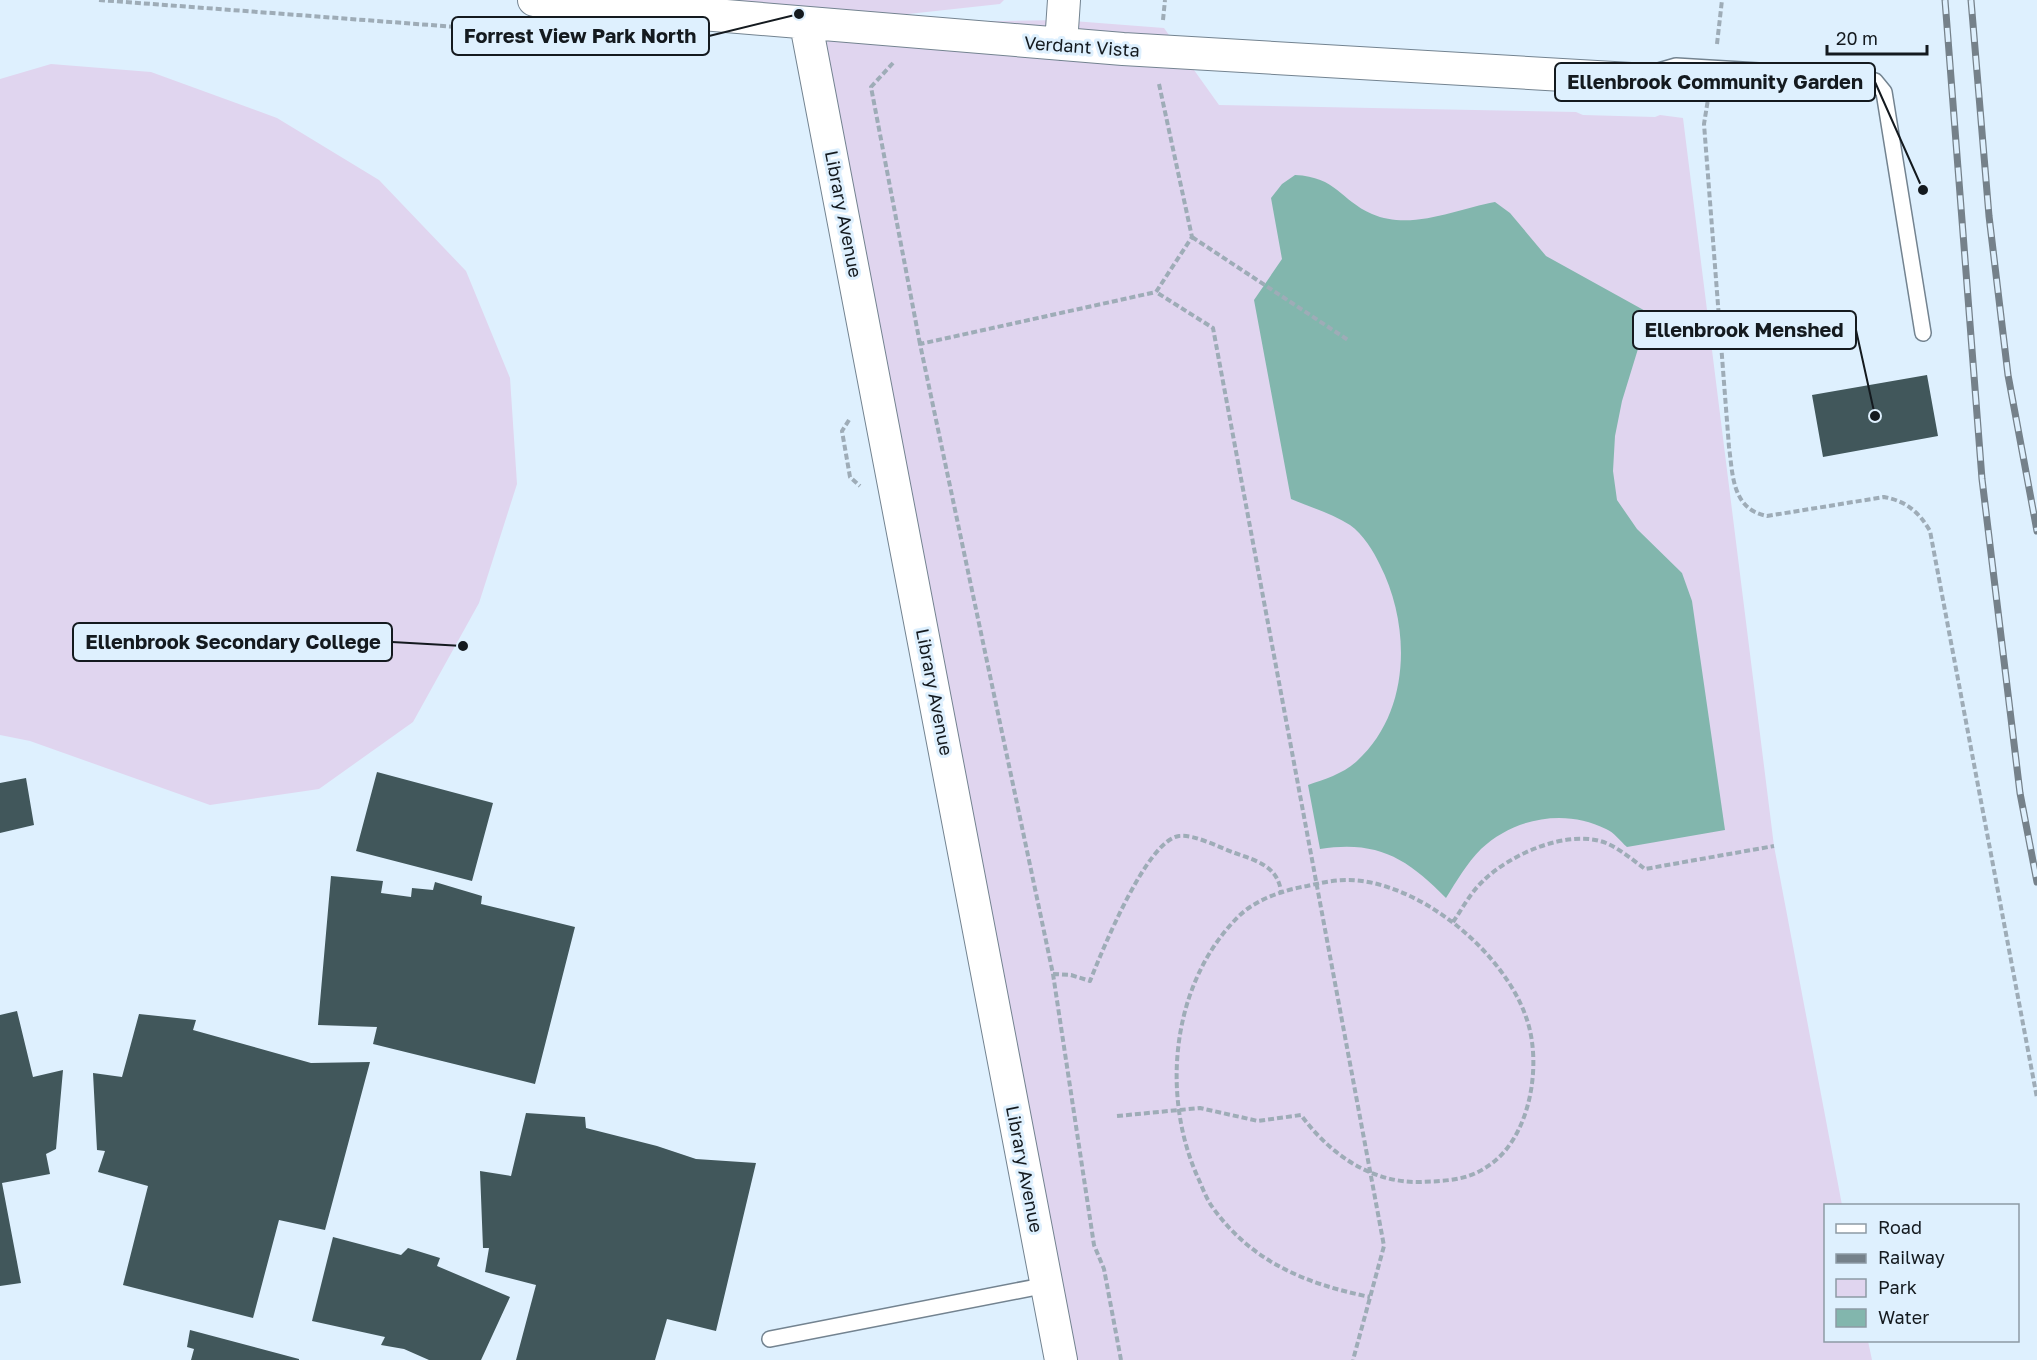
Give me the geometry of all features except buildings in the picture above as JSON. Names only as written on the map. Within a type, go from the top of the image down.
[{"type":"street","name":"Verdant Vista","points":[[534,0],[1061,44],[1631,79]]},
{"type":"street","points":[[1061,44],[1064,0]]},
{"type":"street","name":"Library Avenue","points":[[806,24],[1061,1360]]},
{"type":"lane","points":[[1631,79],[1676,66],[1859,77],[1875,81],[1884,92],[1923,333]]},
{"type":"lane","points":[[770,1339],[1047,1285]]},
{"type":"path","points":[[99,0],[526,33]]},
{"type":"path","points":[[1165,0],[1157,76],[1192,237],[1348,340]]},
{"type":"path","points":[[1722,0],[1704,124],[1729,447],[1738,497],[1756,514],[1767,516],[1884,497],[1896,499],[1917,512],[1930,531],[2037,1098]]},
{"type":"path","points":[[899,57],[871,87],[920,344],[1053,974],[1094,1245],[1104,1269],[1121,1360]]},
{"type":"path","points":[[920,344],[1156,291],[1192,237]]},
{"type":"path","points":[[1156,291],[1213,328],[1384,1246],[1353,1360]]},
{"type":"path","points":[[853,414],[842,431],[850,477],[865,490]]},
{"type":"path","points":[[1053,974],[1090,981],[1110,931],[1149,861],[1165,841],[1172,838],[1180,836],[1192,838],[1260,862],[1279,878],[1281,891]]},
{"type":"path","points":[[1453,922],[1482,882],[1508,861],[1542,845],[1578,840],[1605,843],[1645,869],[1774,846]]},
{"type":"path","points":[[1117,1116],[1179,1110],[1200,1108],[1258,1121],[1301,1115],[1315,1134],[1338,1155],[1370,1172],[1409,1182],[1452,1181],[1486,1168],[1511,1142],[1525,1112],[1534,1082],[1534,1051],[1526,1016],[1488,956],[1453,922],[1393,888],[1360,880],[1335,880],[1281,891],[1241,914],[1215,946],[1198,978],[1182,1020],[1175,1065],[1179,1110],[1189,1159],[1212,1206],[1244,1243],[1286,1272],[1333,1290],[1370,1297]]},
{"type":"green space","points":[[534,0],[1004,0],[1000,4],[816,24],[1060,20],[1164,28],[1219,105],[1576,112],[1583,115],[1655,117],[1660,115],[1683,118],[1774,846],[1842,1204],[1824,1204],[1824,1342],[1868,1342],[1872,1360],[1061,1360],[806,24]]},
{"type":"green space","points":[[51,64],[151,72],[277,118],[379,180],[466,271],[510,378],[517,484],[479,603],[413,722],[319,789],[210,805],[30,741],[0,735],[0,79]]},
{"type":"water","points":[[1295,175],[1320,180],[1361,208],[1387,219],[1418,220],[1495,202],[1510,213],[1546,256],[1649,313],[1622,401],[1615,436],[1613,471],[1617,500],[1637,529],[1682,573],[1692,601],[1725,830],[1627,847],[1609,830],[1590,823],[1574,819],[1540,819],[1494,838],[1466,866],[1446,898],[1418,872],[1390,855],[1358,847],[1320,849],[1308,785],[1346,769],[1357,761],[1375,741],[1388,718],[1396,694],[1401,641],[1390,589],[1378,560],[1364,538],[1343,521],[1291,499],[1254,300],[1282,259],[1271,198],[1282,184]]},
{"type":"railway","points":[[1945,0],[1982,479],[2020,793],[2037,882]]},
{"type":"railway","points":[[1971,0],[1989,216],[2008,375],[2037,531]]},
{"type":"place","name":"Forrest View Park North","points":[[799,14]]},
{"type":"place","name":"Ellenbrook Community Garden","points":[[1923,190]]},
{"type":"place","name":"Ellenbrook Menshed","points":[[1875,416]]},
{"type":"place","name":"Ellenbrook Secondary College","points":[[463,646]]}]
